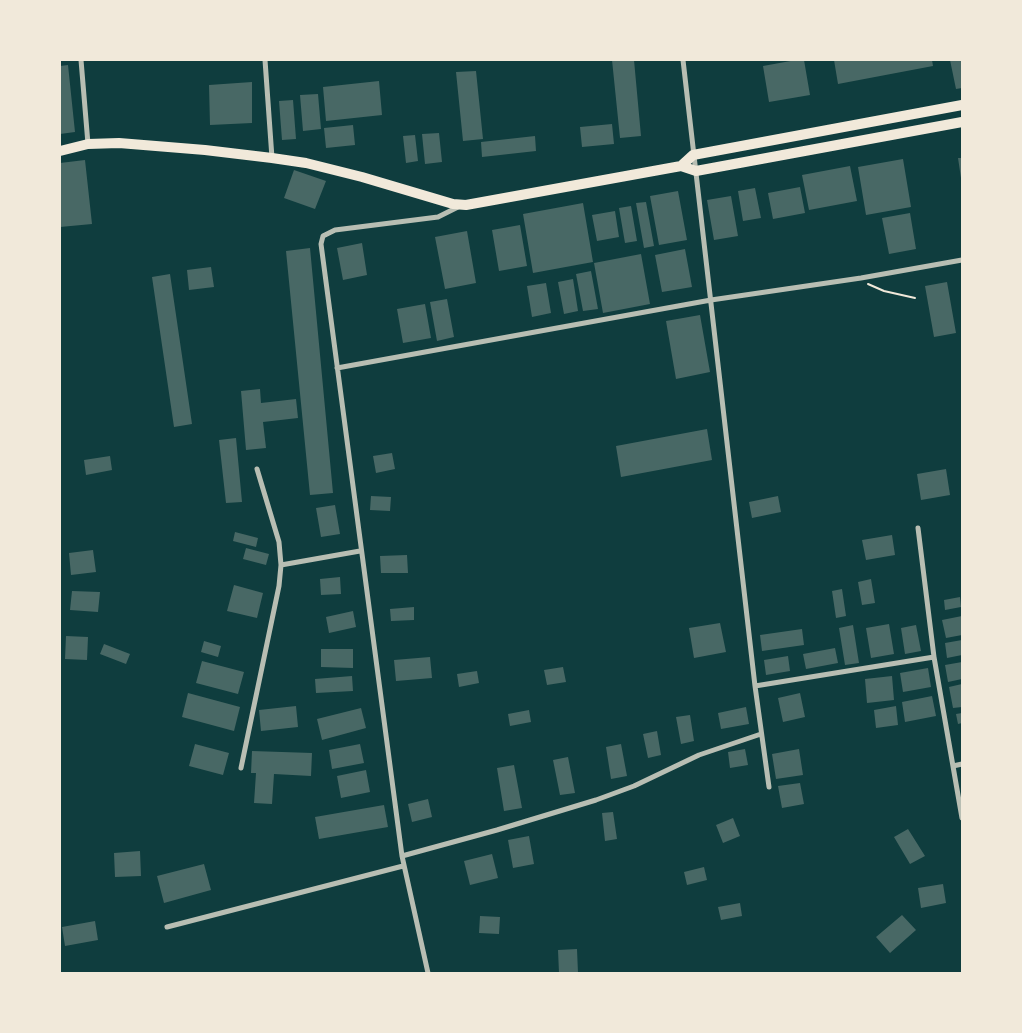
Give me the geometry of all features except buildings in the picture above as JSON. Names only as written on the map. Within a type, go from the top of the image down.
[{"type":"main road","points":[[681,166],[693,155],[962,105]]},
{"type":"main road","points":[[60,151],[88,144],[119,144],[195,149],[272,158],[306,163],[343,172],[461,205],[681,166],[696,171],[962,122]]},
{"type":"street","points":[[81,60],[88,144]]},
{"type":"street","points":[[265,60],[272,158]]},
{"type":"street","points":[[683,60],[755,686],[769,787]]},
{"type":"street","points":[[428,973],[403,866],[321,249],[323,236],[335,230],[438,217],[449,213],[461,205]]},
{"type":"street","points":[[337,368],[711,300],[861,278],[962,260]]},
{"type":"street","points":[[241,768],[279,586],[281,565],[279,542],[257,469]]},
{"type":"street","points":[[918,528],[934,657],[962,818]]},
{"type":"street","points":[[281,565],[360,551]]},
{"type":"street","points":[[755,686],[934,657]]},
{"type":"street","points":[[402,856],[602,798],[634,786],[699,755],[761,734]]},
{"type":"street","points":[[953,766],[962,764]]},
{"type":"street","points":[[166,926],[403,866]]},
{"type":"path","points":[[861,278],[870,286],[915,298]]}]
